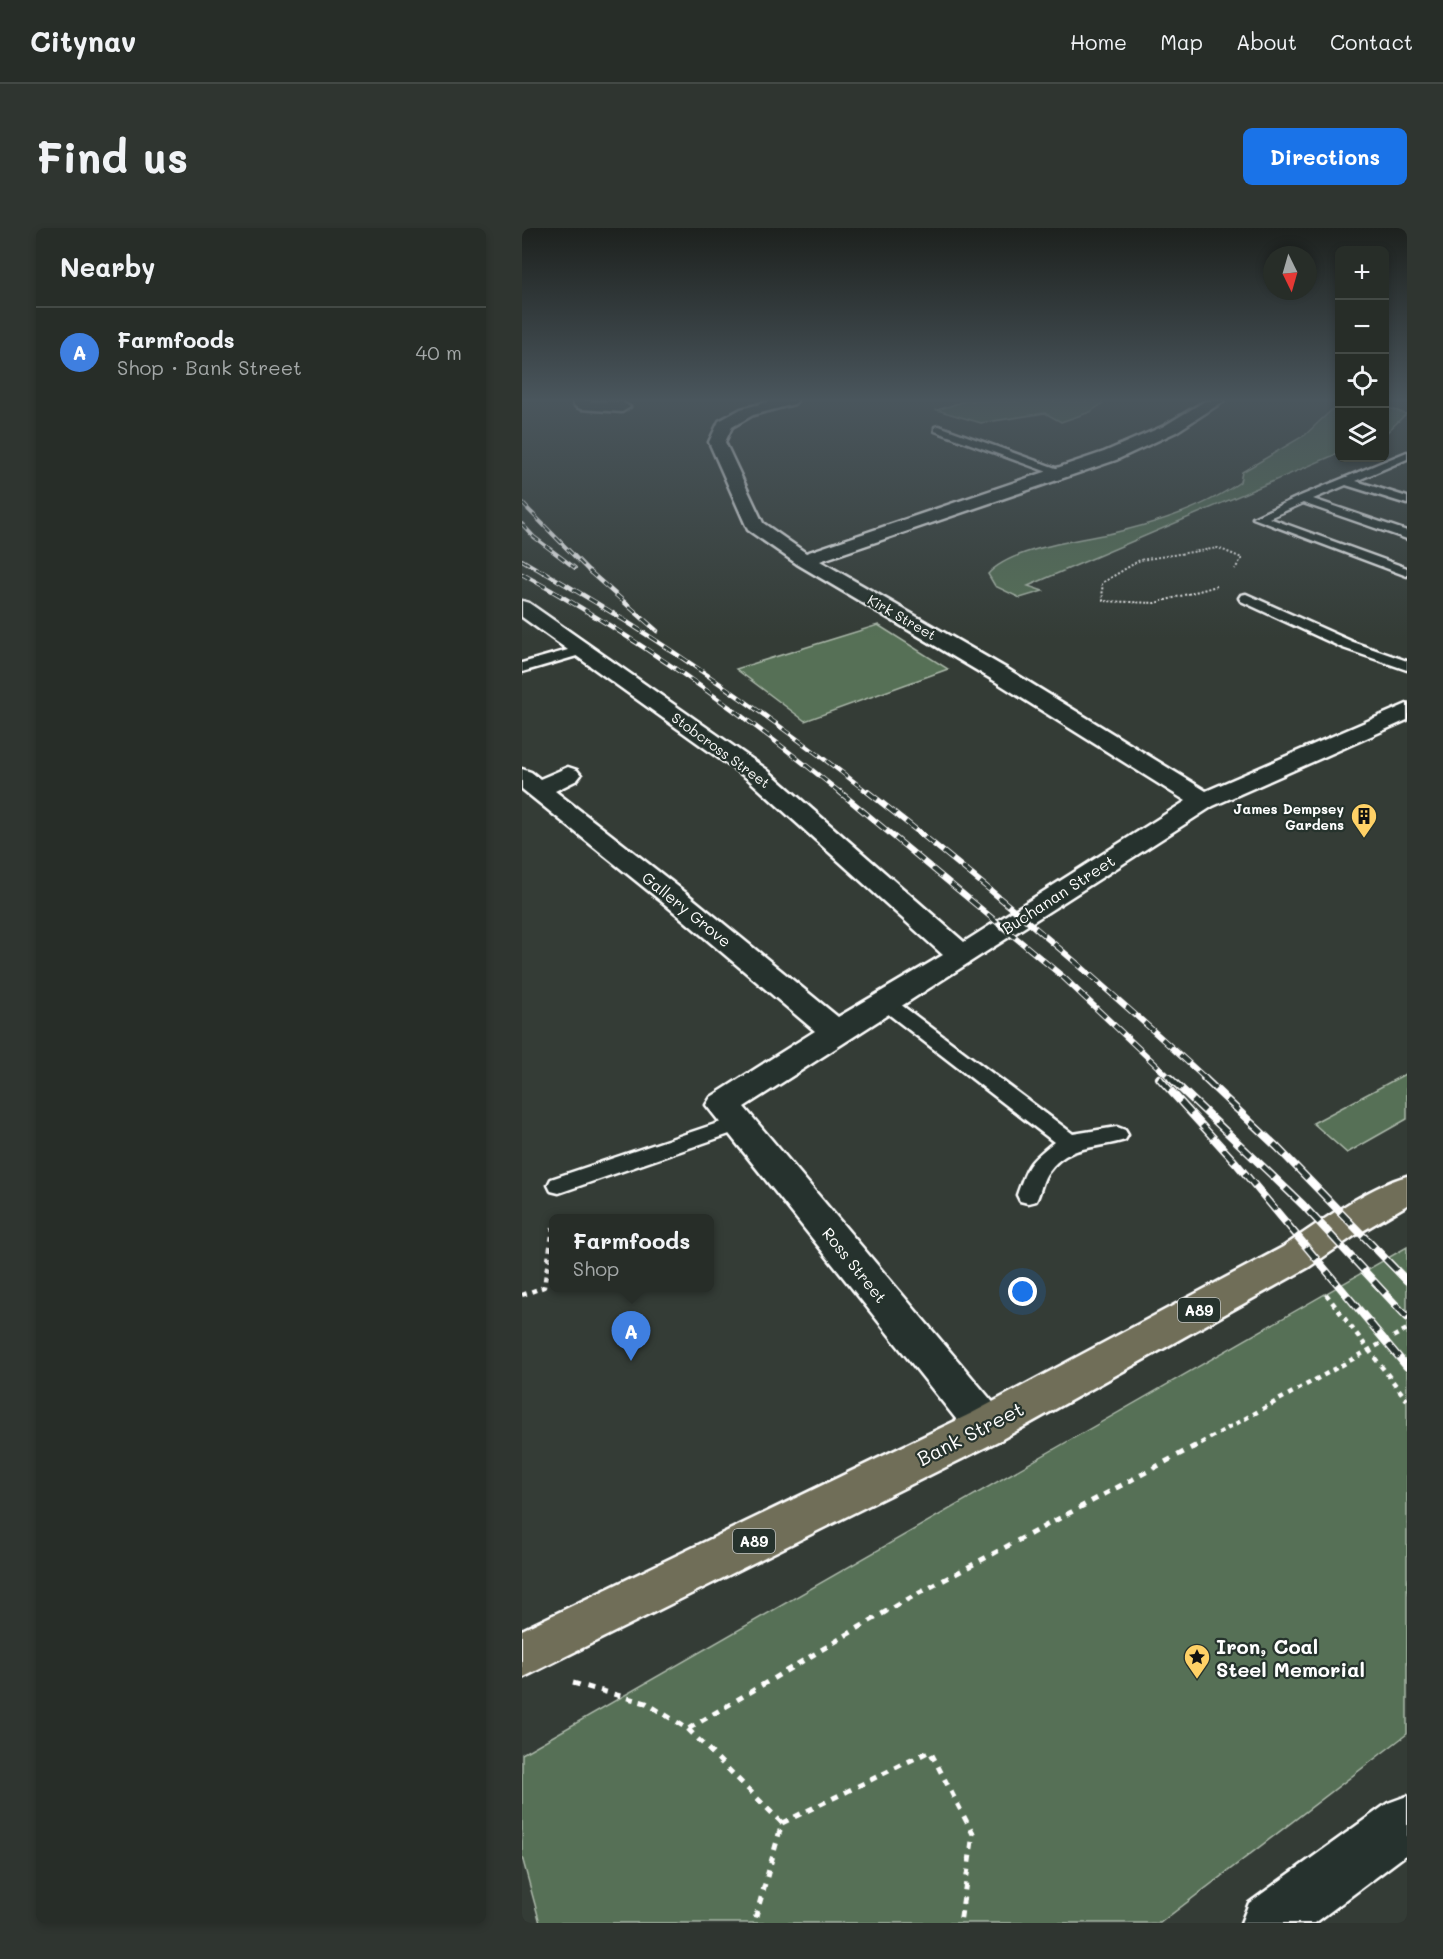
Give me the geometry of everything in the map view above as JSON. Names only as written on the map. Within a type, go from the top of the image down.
[{"type":"main road","name":"Bank Street","points":[[522,1655],[987,1426],[1296,1257],[1341,1226],[1407,1189]]},
{"type":"street","name":"Kirk Street","points":[[734,480],[755,526],[804,560],[1001,675],[1204,801]]},
{"type":"street","points":[[804,560],[1039,480]]},
{"type":"street","name":"Stobcross Street","points":[[522,607],[757,774],[962,956]]},
{"type":"street","name":"Buchanan Street","points":[[731,1114],[836,1032],[962,956],[1204,801],[1407,711]]},
{"type":"street","name":"Gallery Grove","points":[[530,783],[568,775]]},
{"type":"street","name":"Gallery Grove","points":[[530,783],[676,899],[836,1032]]},
{"type":"street","name":"Ross Street","points":[[731,1114],[987,1426]]},
{"type":"street","points":[[1269,1923],[1407,1822]]},
{"type":"lane","points":[[1407,501],[1346,481],[1259,518],[1407,572]]},
{"type":"lane","points":[[1302,499],[1407,535]]},
{"type":"lane","points":[[1246,598],[1348,645],[1407,666]]},
{"type":"lane","points":[[522,668],[582,650]]},
{"type":"lane","points":[[885,1002],[1069,1142]]},
{"type":"lane","points":[[560,1185],[731,1114]]},
{"type":"lane","points":[[1028,1195],[1038,1167],[1069,1142],[1117,1135]]},
{"type":"path","points":[[1218,548],[1242,558],[1227,582],[1204,591],[1155,603],[1103,601],[1102,583],[1140,560],[1218,548]]},
{"type":"path","points":[[1227,582],[1246,598]]},
{"type":"path","points":[[522,1295],[544,1287],[549,1254]]},
{"type":"path","points":[[1326,1294],[1407,1400]]},
{"type":"path","points":[[688,1729],[897,1605],[1184,1452],[1407,1329]]},
{"type":"path","points":[[567,1681],[646,1703],[688,1729],[782,1823]]},
{"type":"path","points":[[754,1923],[782,1823],[930,1751],[973,1834],[960,1923]]},
{"type":"green space","points":[[1240,480],[1276,480],[1028,586],[1043,591],[1020,598],[995,586],[988,574],[999,565],[1030,551],[1149,524],[1197,507]]},
{"type":"green space","points":[[878,625],[948,669],[805,721],[736,669]]},
{"type":"green space","points":[[1407,1073],[1407,1119],[1347,1153],[1313,1123]]},
{"type":"green space","points":[[1407,1247],[1407,1734],[1160,1923],[540,1923],[522,1857],[522,1754]]},
{"type":"railway","points":[[522,503],[589,571]]},
{"type":"railway","points":[[522,524],[534,537],[575,568]]},
{"type":"railway","points":[[522,560],[544,573]]},
{"type":"railway","points":[[542,571],[627,622],[710,676],[870,794]]},
{"type":"railway","points":[[589,571],[657,631]]},
{"type":"railway","points":[[522,574],[606,623],[687,676],[842,794]]},
{"type":"railway","points":[[840,792],[1062,976],[1171,1079]]},
{"type":"railway","points":[[868,792],[1040,932],[1206,1079]]},
{"type":"railway","points":[[1159,1078],[1236,1163],[1407,1367]]},
{"type":"railway","points":[[1170,1078],[1303,1205],[1407,1317]]},
{"type":"railway","points":[[1204,1078],[1277,1147],[1407,1281]]},
{"type":"place","name":"James Dempsey Gardens","points":[[1364,839]]},
{"type":"place","name":"Farmfoods","points":[[631,1361]]},
{"type":"place","name":"Iron, Coal Steel Memorial","points":[[1197,1680]]}]
